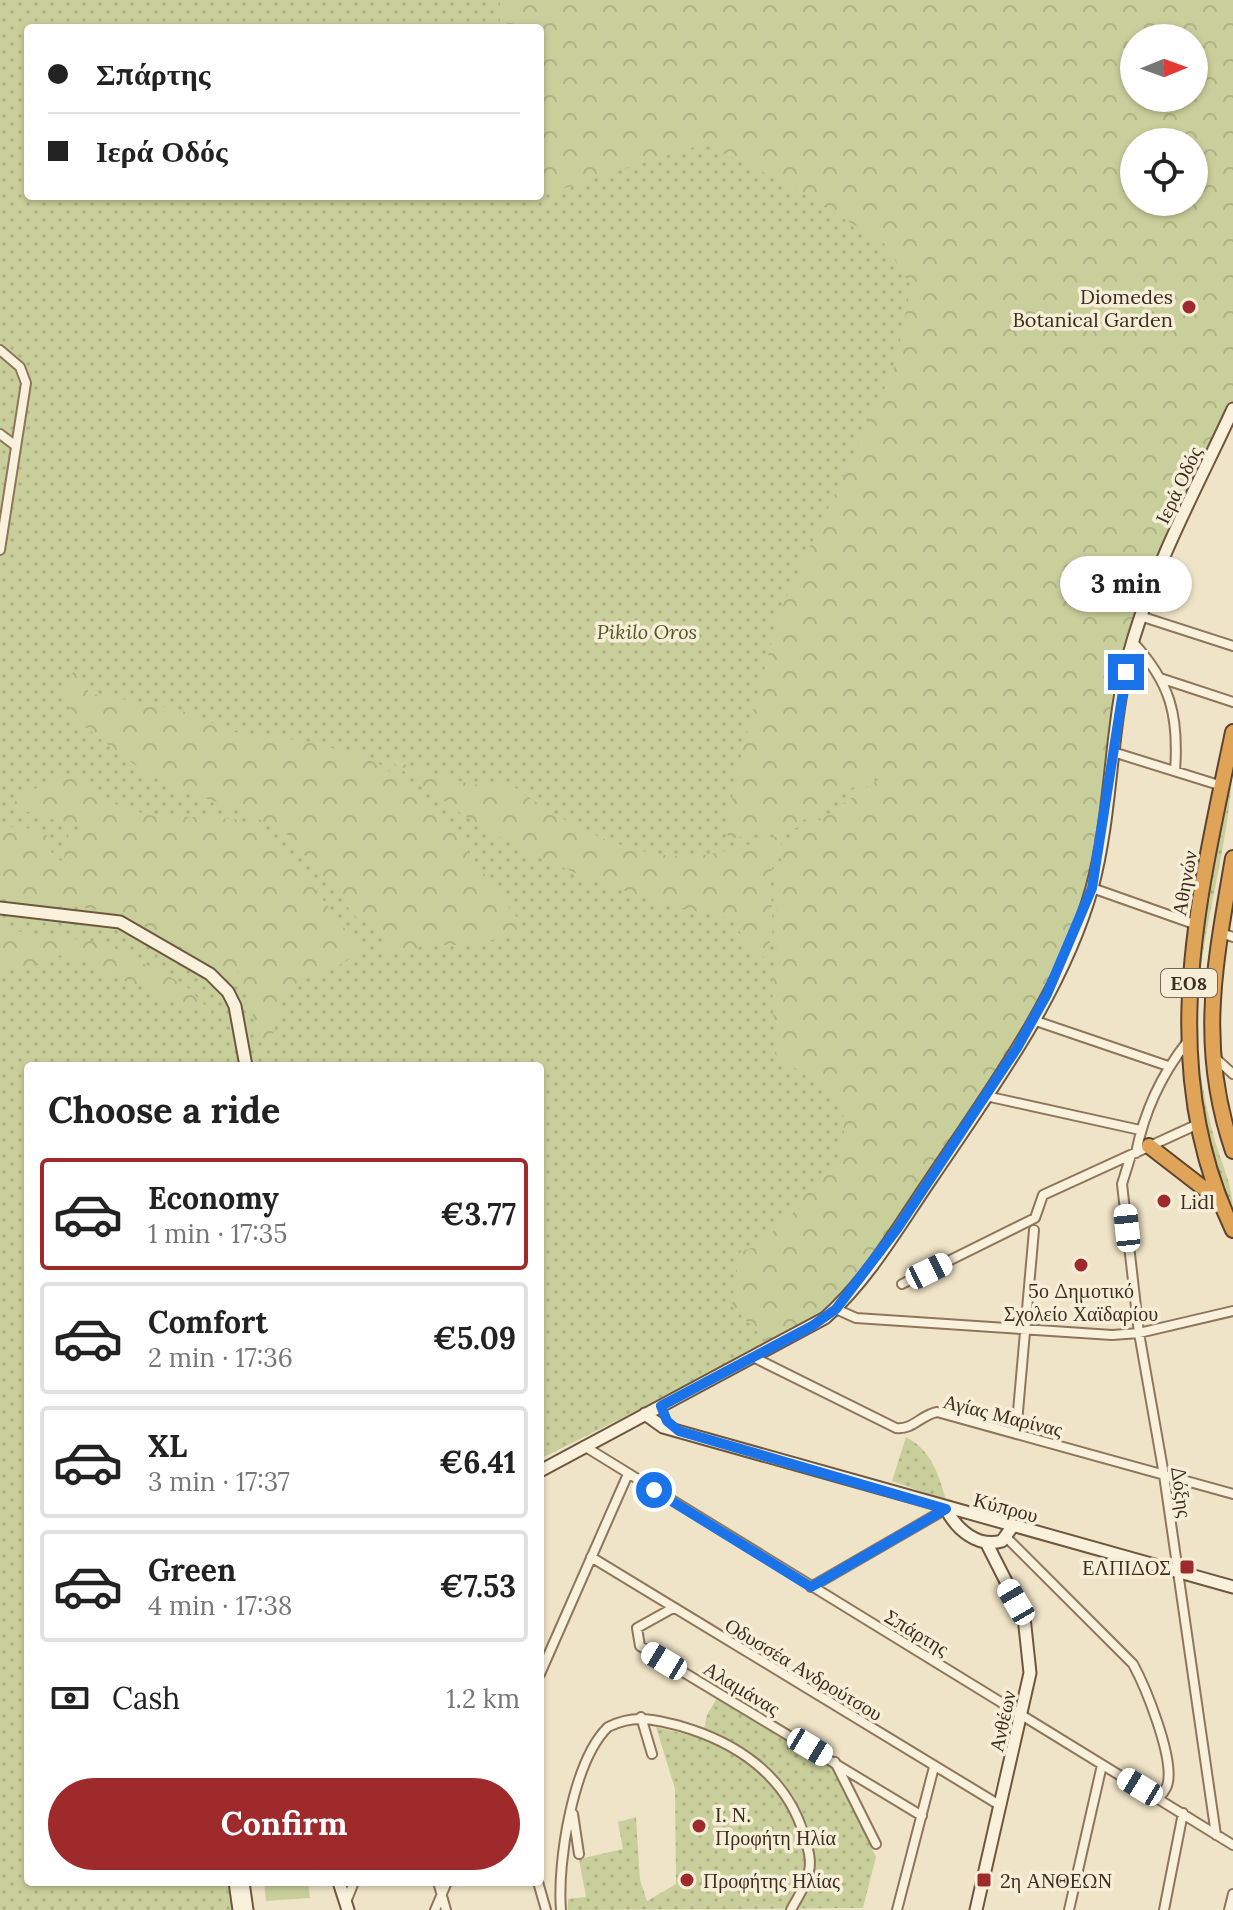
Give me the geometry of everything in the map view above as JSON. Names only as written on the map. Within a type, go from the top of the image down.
[{"type":"highway","name":"Αθηνών","points":[[1233,732],[1197,925],[1189,982],[1187,1042],[1196,1125],[1218,1199],[1233,1230]]},
{"type":"highway","name":"ΕΟ8","points":[[1233,858],[1227,935],[1213,988],[1211,1055],[1233,1151]]},
{"type":"highway","points":[[1139,1151],[1218,1199]]},
{"type":"street","points":[[0,350],[26,374],[3,513],[0,550]]},
{"type":"street","name":"Ιερά Οδός","points":[[544,1464],[755,1358],[836,1309],[897,1229],[986,1096],[1033,1020],[1092,888],[1132,641],[1140,616],[1233,409]]},
{"type":"street","points":[[0,434],[16,446]]},
{"type":"street","points":[[1140,616],[1233,646]]},
{"type":"street","points":[[1132,641],[1160,678],[1177,721],[1175,771]]},
{"type":"street","points":[[1160,678],[1233,702]]},
{"type":"street","points":[[1113,752],[1222,786]]},
{"type":"street","points":[[1092,888],[1197,925]]},
{"type":"street","points":[[0,908],[120,922],[210,974],[228,992],[235,1006],[245,1062]]},
{"type":"street","points":[[1033,1020],[1168,1066]]},
{"type":"street","points":[[1139,1151],[1140,1130],[1168,1066],[1187,1042]]},
{"type":"street","points":[[1211,1055],[1233,1074]]},
{"type":"street","points":[[986,1096],[1140,1130]]},
{"type":"street","points":[[902,1284],[1035,1218],[1043,1195],[1196,1125]]},
{"type":"street","name":"Δόξης","points":[[1139,1151],[1122,1184],[1139,1333],[1164,1475],[1216,1835]]},
{"type":"street","points":[[1016,1434],[1034,1230]]},
{"type":"street","points":[[836,1309],[856,1318],[1025,1332],[1139,1333],[1233,1311]]},
{"type":"street","name":"Αγίας Μαρίνας","points":[[755,1358],[896,1428],[910,1427],[924,1416],[937,1412],[1233,1494]]},
{"type":"street","points":[[661,1406],[667,1421],[679,1431]]},
{"type":"street","name":"Κύπρου","points":[[645,1414],[652,1423],[946,1509],[1010,1532],[1233,1587]]},
{"type":"street","name":"Σπάρτης","points":[[584,1446],[1233,1845]]},
{"type":"street","points":[[544,1665],[628,1474]]},
{"type":"street","points":[[811,1587],[946,1509]]},
{"type":"street","name":"Ανθέων","points":[[946,1509],[967,1535],[987,1544],[1020,1609],[1028,1633],[1030,1673],[1022,1716],[976,1910]]},
{"type":"street","points":[[987,1544],[1010,1532],[1133,1664],[1146,1690],[1168,1769],[1167,1786],[1159,1798]]},
{"type":"street","name":"Οδυσσέα Ανδρούτσου","points":[[591,1557],[1001,1806]]},
{"type":"street","name":"Αλαμάνας","points":[[673,1608],[642,1623],[636,1633],[640,1646],[922,1816]]},
{"type":"street","points":[[641,1717],[652,1754]]},
{"type":"street","points":[[561,1910],[562,1848],[588,1759],[608,1727],[641,1717],[716,1738],[747,1755],[770,1776],[797,1816],[809,1853],[810,1870],[791,1910]]},
{"type":"street","points":[[834,1762],[876,1844]]},
{"type":"street","points":[[1069,1910],[1102,1765]]},
{"type":"street","points":[[897,1910],[934,1767]]},
{"type":"street","points":[[572,1809],[579,1854]]},
{"type":"street","points":[[1164,1910],[1183,1813]]},
{"type":"street","points":[[236,1886],[239,1910]]},
{"type":"street","points":[[244,1886],[247,1910]]},
{"type":"street","points":[[340,1886],[347,1906]]},
{"type":"street","points":[[347,1906],[353,1886]]},
{"type":"street","points":[[439,1886],[446,1910]]},
{"type":"street","points":[[435,1910],[445,1886]]},
{"type":"street","points":[[539,1886],[546,1910]]},
{"type":"street","points":[[1229,1910],[1233,1894]]},
{"type":"green space","name":"Pikilo Oros","points":[[0,0],[1233,0],[1208,172],[1208,128],[1120,128],[1120,216],[1202,216],[1149,577],[1094,853],[766,1346],[544,1457],[544,1062],[24,1062],[24,1886],[232,1886],[234,1910],[0,1910]]},
{"type":"green space","points":[[500,0],[1233,0],[1233,409],[1140,616],[1092,888],[1059,966],[986,1096],[836,1309],[773,1348],[732,1306],[740,1252],[757,1246],[794,1212],[807,1190],[826,1176],[840,1155],[844,1135],[843,1107],[833,1095],[775,1054],[772,976],[779,933],[775,894],[781,859],[792,839],[879,779],[878,771],[803,820],[797,828],[727,839],[734,782],[780,611],[895,366],[911,286],[884,243],[780,180],[703,144],[544,195],[544,24],[500,24]]},
{"type":"green space","points":[[74,671],[81,676],[85,688],[92,694],[178,709],[234,732],[304,741],[370,757],[433,804],[528,933],[468,945],[424,945],[408,952],[377,951],[385,942],[384,933],[358,919],[286,833],[241,810],[173,788],[143,771],[74,719],[66,697],[67,682]]},
{"type":"green space","points":[[1233,750],[1228,816],[1204,949],[1197,1015],[1204,1094],[1229,1184],[1233,1211],[1205,1143],[1196,1094],[1193,1045],[1198,946]]},
{"type":"green space","points":[[388,759],[465,782],[511,785],[573,824],[642,851],[665,855],[702,855],[785,834],[770,874],[773,929],[766,959],[749,946],[732,919],[621,890],[540,858],[466,817]]},
{"type":"green space","points":[[60,775],[85,779],[96,798],[148,815],[235,819],[258,827],[280,843],[361,950],[336,967],[295,984],[280,1008],[266,1053],[238,971],[233,984],[164,937],[106,912],[0,898],[0,826],[45,830],[51,852],[63,863],[69,833],[83,833],[82,824],[79,823],[9,810],[16,800]]},
{"type":"green space","points":[[0,929],[104,943],[185,985],[213,1014],[169,1001],[147,988],[110,976],[86,961],[58,955],[30,965],[0,969]]},
{"type":"green space","points":[[906,1437],[928,1456],[946,1500],[892,1481]]},
{"type":"green space","points":[[718,1696],[833,1767],[876,1857],[863,1908],[568,1910],[568,1899],[586,1897],[579,1859],[623,1849],[618,1822],[636,1817],[640,1880],[647,1901],[676,1884],[675,1789],[656,1727],[702,1738],[707,1715]]},
{"type":"green space","points":[[264,1886],[308,1886],[310,1898],[266,1901]]},
{"type":"place","name":"Diomedes Botanical Garden","points":[[1189,307]]},
{"type":"place","name":"Lidl","points":[[1164,1201]]},
{"type":"place","name":"5ο Δημοτικό Σχολείο Χαϊδαρίου","points":[[1081,1265]]},
{"type":"place","name":"ΕΛΠΙΔΟΣ","points":[[1187,1567]]},
{"type":"place","name":"Ι. Ν. Προφήτη Ηλία","points":[[699,1826]]},
{"type":"place","name":"Προφήτης Ηλίας","points":[[687,1880]]},
{"type":"place","name":"2η ΑΝΘΕΩΝ","points":[[984,1880]]},
{"type":"route","points":[[654,1490],[811,1587],[946,1509],[679,1431],[667,1421],[661,1406],[749,1361],[836,1309],[897,1229],[1017,1048],[1047,994],[1092,888],[1126,672]]}]
